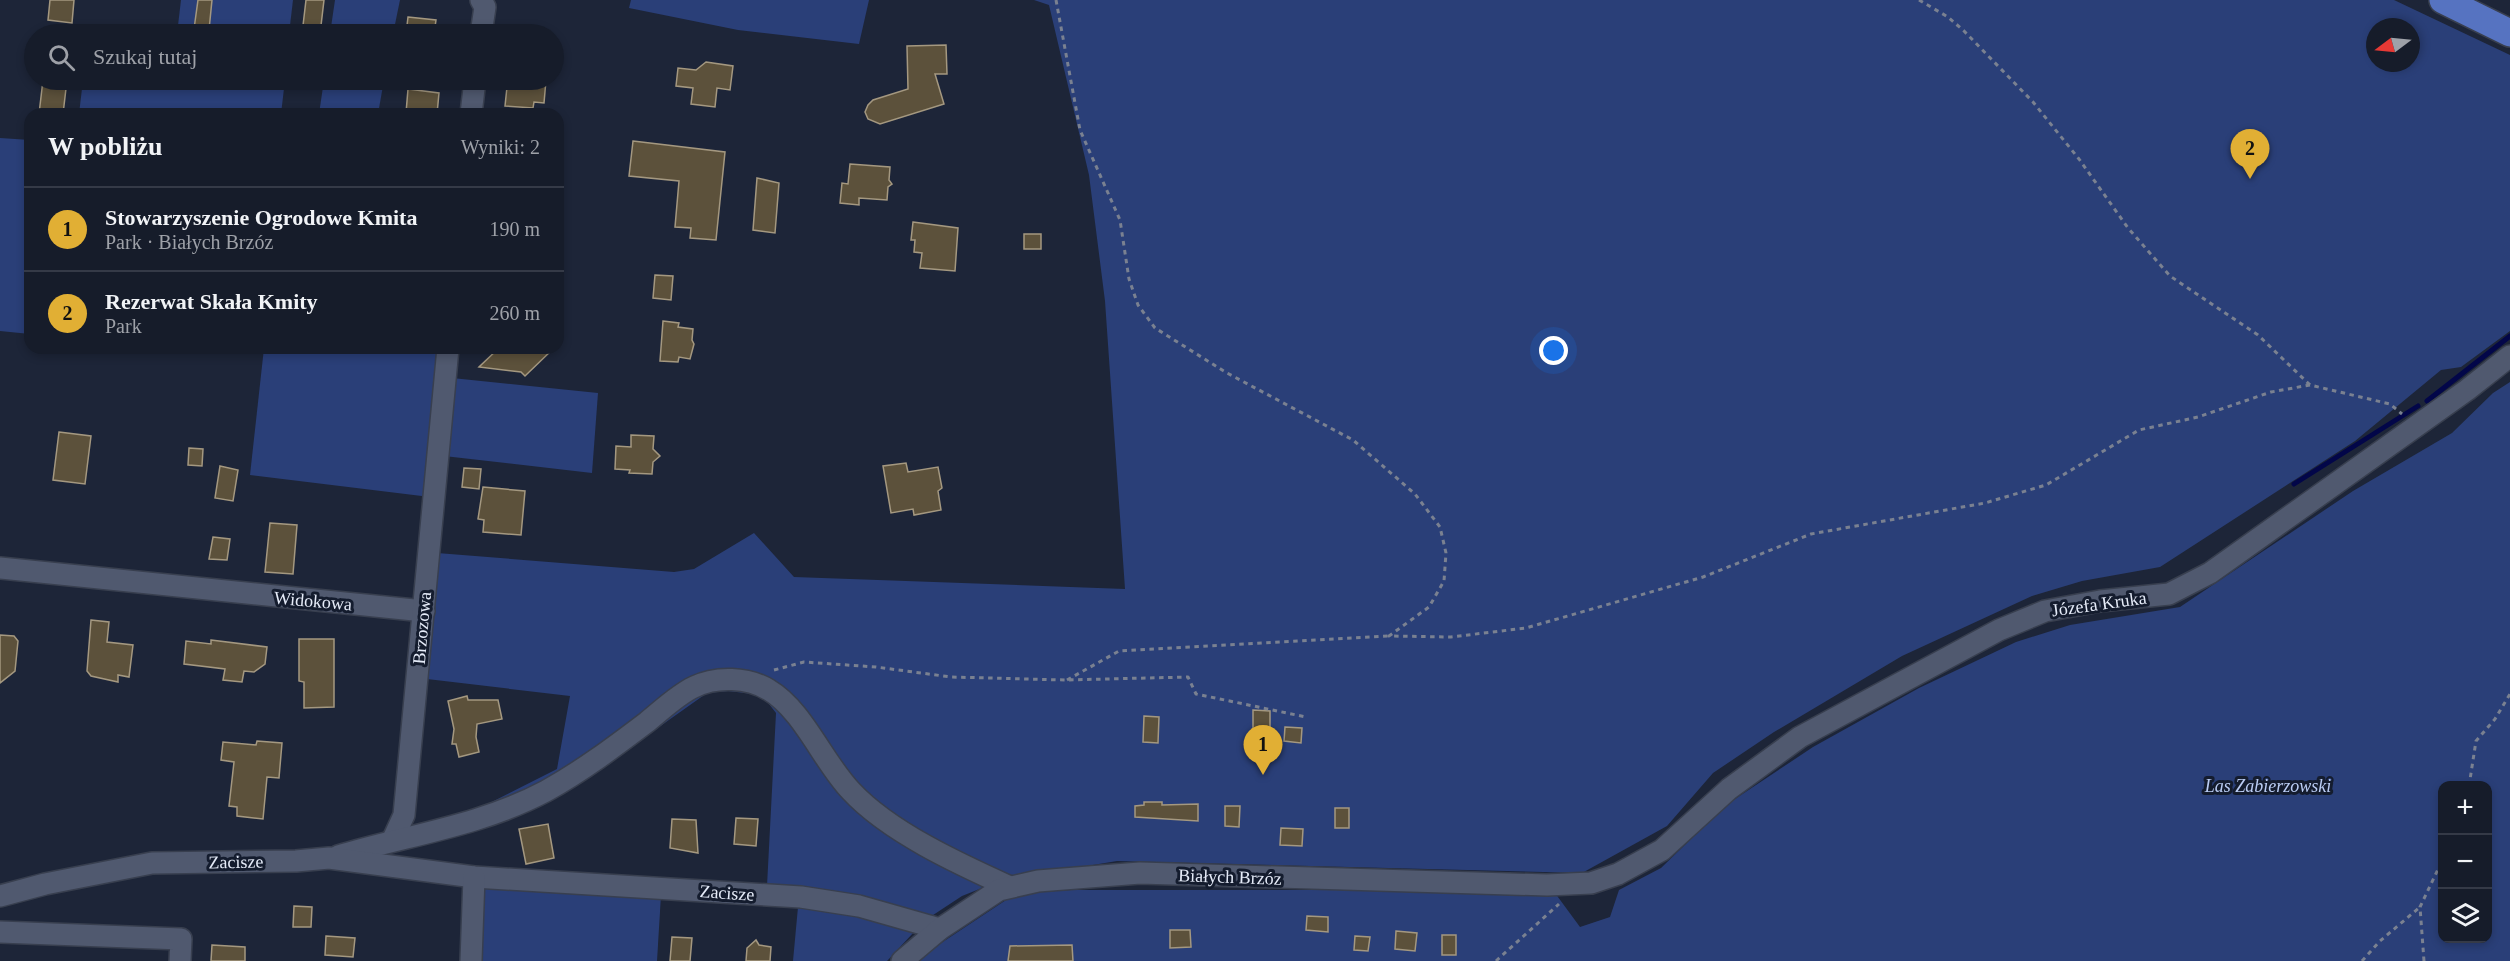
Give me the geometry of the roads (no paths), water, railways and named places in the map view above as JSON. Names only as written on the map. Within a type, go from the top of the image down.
[{"type":"main road","points":[[2443,0],[2510,33]]},
{"type":"street","points":[[481,0],[484,7],[482,24]]},
{"type":"street","points":[[472,108],[474,90]]},
{"type":"street","name":"Brzozowa","points":[[393,839],[404,815],[447,354]]},
{"type":"street","name":"Józefa Kruka","points":[[1582,884],[1618,874],[1662,850],[1729,789],[1800,737],[1999,630],[2045,611],[2100,601],[2169,594],[2210,573],[2417,426],[2510,356]]},
{"type":"street","name":"Widokowa","points":[[0,568],[424,611]]},
{"type":"street","points":[[329,858],[393,839],[472,822],[515,805],[583,769],[695,686],[723,680],[748,681],[768,689],[786,704],[850,791],[877,814],[960,864],[1010,887]]},
{"type":"street","name":"Zacisze","points":[[0,896],[45,884],[152,863],[329,858],[474,877],[801,897],[859,906],[940,929]]},
{"type":"street","name":"Białych Brzóz","points":[[902,961],[940,929],[999,890],[1038,880],[1140,873],[1356,882],[1582,884]]},
{"type":"street","points":[[471,961],[474,877]]},
{"type":"street","points":[[0,932],[181,939],[180,961]]},
{"type":"waterway","points":[[2427,401],[2510,336]]},
{"type":"waterway","points":[[2294,484],[2418,406]]},
{"type":"place","name":"Rezerwat Skała Kmity","points":[[2250,179]]},
{"type":"place","name":"Stowarzyszenie Ogrodowe Kmita","points":[[1263,775]]},
{"type":"park label","name":"Las Zabierzowski","points":[[2268,786]]}]
